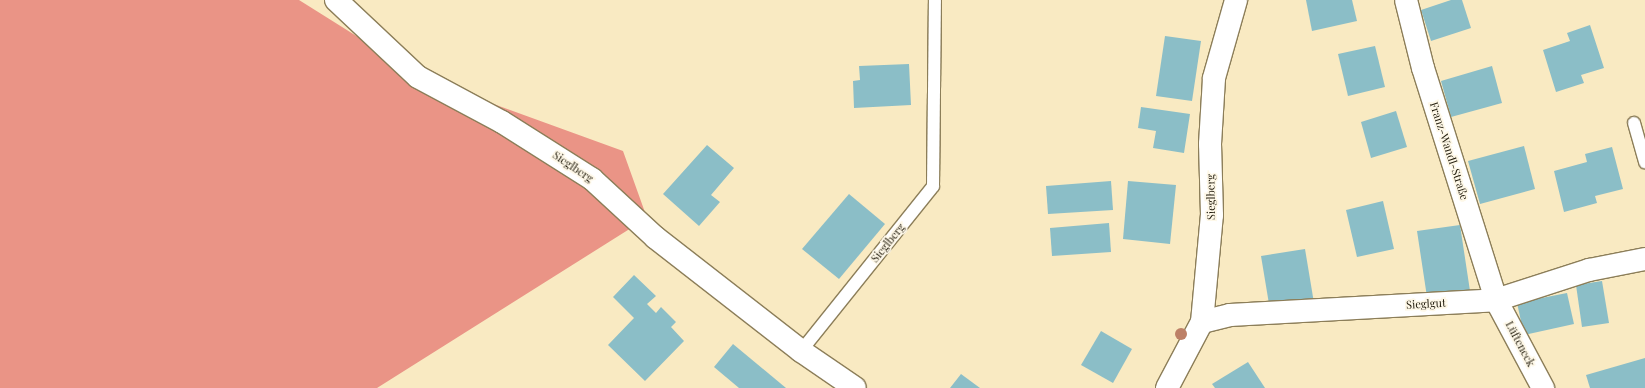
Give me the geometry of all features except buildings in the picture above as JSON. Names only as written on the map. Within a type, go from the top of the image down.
[{"type":"street","name":"Sieglberg","points":[[336,0],[418,77],[502,122],[592,179],[656,238],[801,351],[855,388]]},
{"type":"street","name":"Sieglberg","points":[[1167,388],[1202,322],[1212,215],[1210,144],[1214,78],[1236,0]]},
{"type":"street","name":"Franz-Wandl-Straße","points":[[1406,0],[1423,68],[1496,300]]},
{"type":"street","name":"Sieglgut","points":[[1202,322],[1230,315],[1496,300],[1588,270],[1645,259]]},
{"type":"street","name":"Lüfteneck","points":[[1496,300],[1543,388]]},
{"type":"lane","name":"Sieglberg","points":[[801,351],[933,186],[935,0]]},
{"type":"lane","points":[[1634,123],[1645,162]]},
{"type":"shaded area","points":[[0,0],[299,0],[425,79],[623,151],[647,218],[377,388],[0,388]]}]
